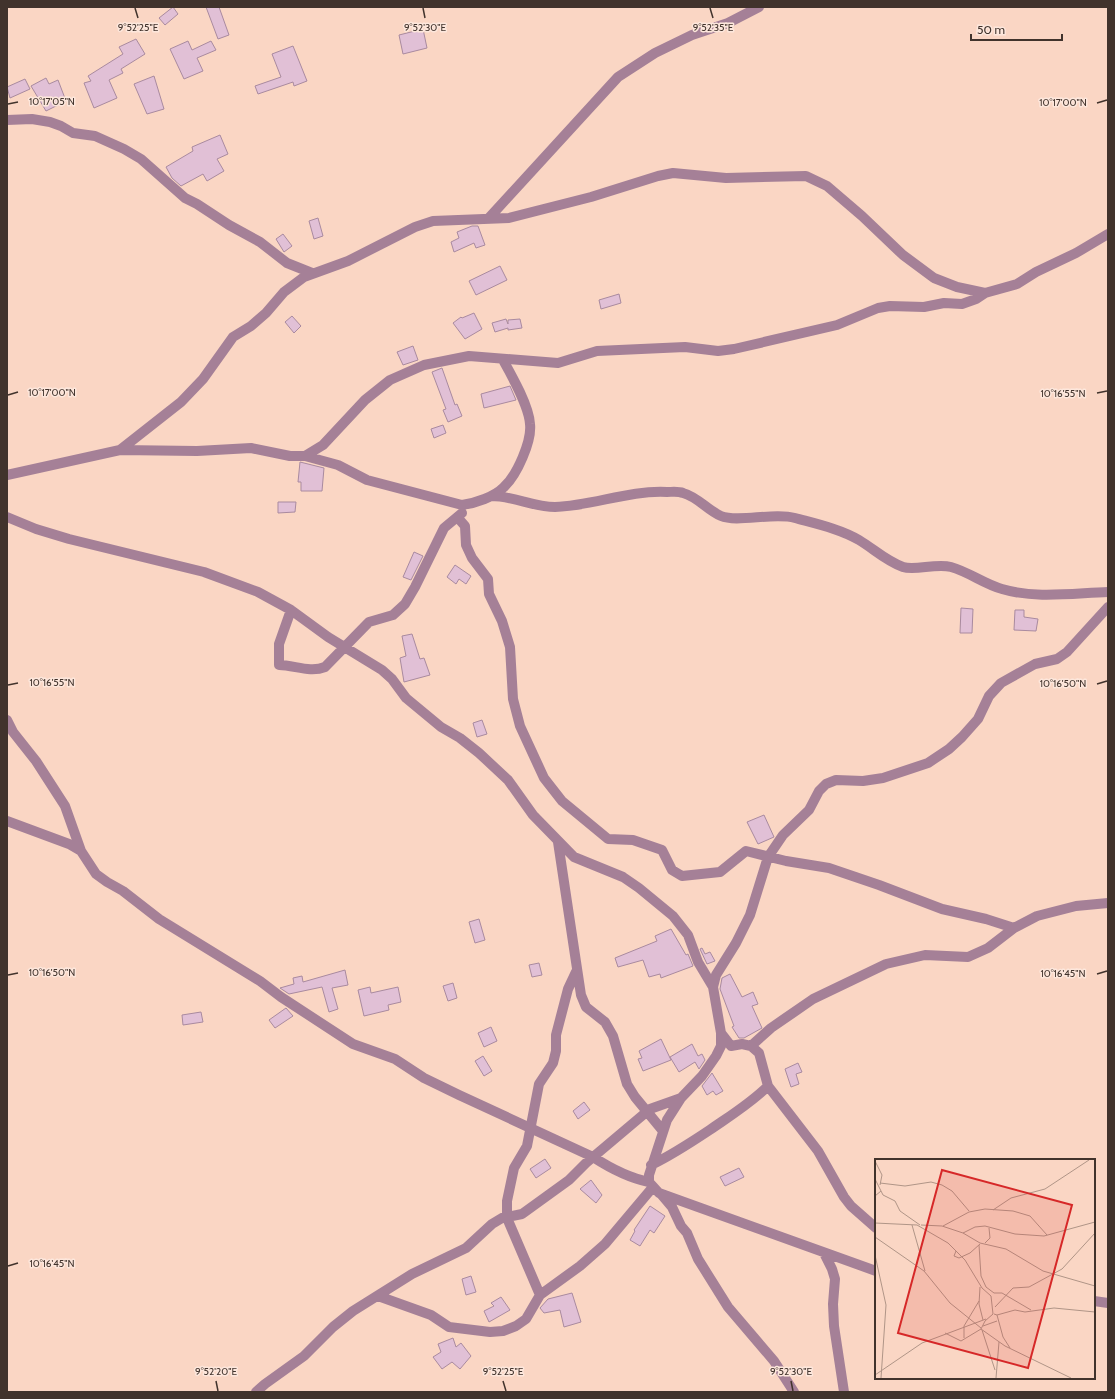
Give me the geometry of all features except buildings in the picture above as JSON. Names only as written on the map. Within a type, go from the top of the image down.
[{"type":"street","points":[[488,219],[618,77],[655,53],[692,35],[728,23],[759,7]]},
{"type":"street","points":[[7,120],[32,119],[50,122],[61,126],[72,133],[95,136],[124,149],[141,159],[185,198],[260,242],[287,263],[312,273]]},
{"type":"street","points":[[120,450],[181,402],[203,379],[233,337],[261,317],[284,292],[304,277],[348,261],[415,227],[433,221],[509,218],[550,208],[658,176],[673,173],[726,178],[806,176],[827,186],[862,216],[902,255],[934,278],[958,287],[985,293]]},
{"type":"street","points":[[305,456],[323,445],[366,400],[390,380],[424,364],[469,356],[483,356],[503,360],[518,359],[558,363],[597,351],[685,347],[718,352],[837,325],[878,308],[890,306],[924,307],[944,304],[962,304],[976,299],[985,293],[1017,284],[1036,272],[1076,253],[1108,234]]},
{"type":"street","points":[[7,475],[120,450],[198,451],[251,448],[290,456],[305,456],[338,465],[367,480],[462,505],[470,504],[491,496],[504,488],[512,477],[530,438],[528,414],[514,379],[503,360]]},
{"type":"street","points":[[491,496],[504,496],[540,506],[554,507],[575,505],[648,491],[682,492],[695,498],[722,516],[733,518],[777,515],[841,530],[860,540],[889,562],[906,568],[940,565],[952,568],[1004,590],[1017,592],[1047,594],[1108,592]]},
{"type":"street","points":[[290,610],[279,644],[279,665],[288,664],[310,670],[319,670],[333,661],[369,622],[394,615],[405,604],[444,528],[458,518],[462,512],[462,505]]},
{"type":"street","points":[[7,517],[36,529],[69,539],[204,572],[258,592],[290,610],[344,648],[382,670],[392,679],[406,698],[441,727],[460,738],[496,767],[508,780],[532,815],[574,857],[623,877],[673,916],[688,935],[698,962],[713,987],[721,1033],[721,1046],[702,1076],[681,1098],[667,1120],[649,1175],[654,1187],[672,1207],[681,1226],[687,1233],[698,1259],[728,1307],[774,1361],[794,1392]]},
{"type":"street","points":[[458,518],[465,526],[466,544],[472,558],[488,579],[489,594],[502,621],[510,647],[512,693],[520,726],[544,778],[562,801],[608,839],[633,840],[662,850],[672,870],[682,876],[720,872],[746,851],[768,857],[829,868],[942,909],[986,919],[1014,928]]},
{"type":"street","points":[[713,987],[716,975],[750,915],[768,857],[784,835],[809,810],[819,790],[826,784],[836,780],[863,781],[882,778],[928,763],[949,749],[962,737],[978,719],[989,696],[1001,683],[1035,664],[1057,659],[1067,652],[1108,607]]},
{"type":"street","points":[[7,720],[13,732],[49,780],[65,806],[80,851],[96,874],[123,891],[159,919],[260,981],[281,997],[353,1044],[395,1059],[424,1078],[592,1157],[610,1168],[654,1187],[844,1261],[875,1271]]},
{"type":"street","points":[[7,821],[69,844],[80,851]]},
{"type":"street","points":[[558,842],[565,878],[576,972],[586,1007],[605,1022],[613,1036],[627,1084],[663,1131]]},
{"type":"street","points":[[750,1046],[771,1028],[800,1007],[886,964],[925,955],[968,957],[988,948],[1014,928],[1037,916],[1054,910],[1087,904],[1108,903]]},
{"type":"street","points":[[540,1295],[507,1218],[507,1201],[512,1175],[518,1158],[527,1146],[537,1091],[546,1072],[553,1063],[556,1051],[556,1035],[568,989],[576,972]]},
{"type":"street","points":[[721,1033],[732,1046],[742,1044],[750,1046],[759,1053],[768,1086],[818,1151],[844,1197],[851,1206],[875,1227]]},
{"type":"street","points":[[651,1166],[678,1152],[756,1098],[768,1086]]},
{"type":"street","points":[[256,1392],[304,1356],[342,1319],[412,1274],[466,1248],[492,1224],[502,1218],[522,1214],[569,1180],[592,1157],[647,1111],[681,1098]]},
{"type":"street","points":[[378,1296],[431,1315],[449,1327],[490,1332],[503,1331],[516,1326],[526,1319],[540,1295],[580,1266],[605,1244],[654,1187]]},
{"type":"street","points":[[824,1253],[835,1279],[833,1304],[834,1326],[844,1392]]},
{"type":"street","points":[[835,1279],[844,1261]]},
{"type":"street","points":[[1095,1300],[1108,1303]]}]
